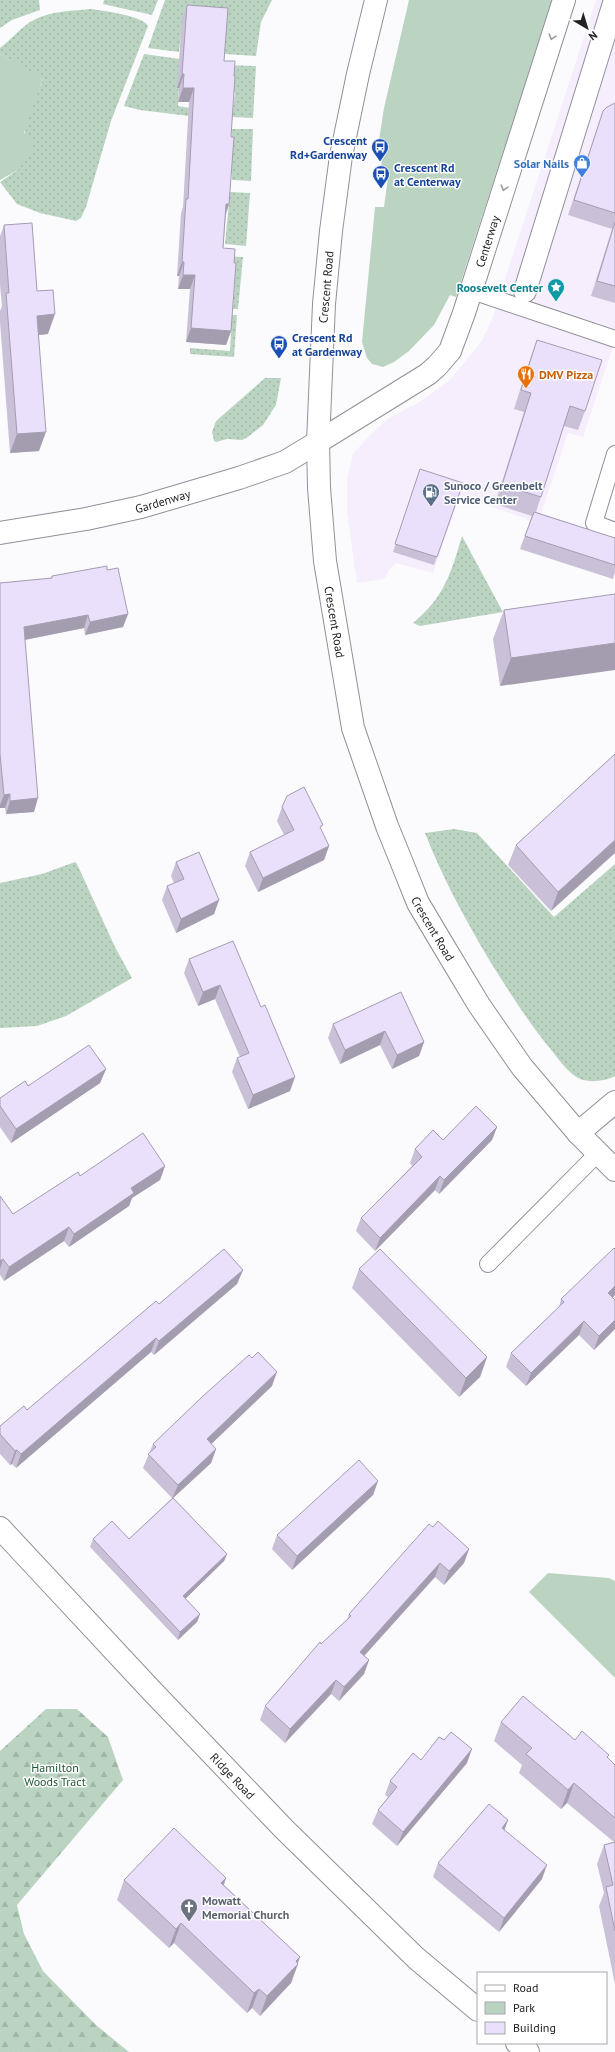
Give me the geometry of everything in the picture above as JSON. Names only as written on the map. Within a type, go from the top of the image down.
[{"type":"street","name":"Crescent Road","points":[[376,0],[358,74],[344,142],[331,231],[324,304],[318,442],[319,488],[325,561],[353,728],[386,826],[418,902],[479,1004],[522,1067],[578,1133],[615,1170]]},
{"type":"street","name":"Centerway","points":[[318,442],[437,366],[450,351],[472,291],[564,0]]},
{"type":"street","points":[[525,291],[609,36],[615,0]]},
{"type":"street","name":"Gardenway","points":[[0,533],[86,519],[141,507],[239,478],[285,462],[318,442]]},
{"type":"street","points":[[578,1133],[615,1102]]},
{"type":"street","name":"Ridge Road","points":[[0,1528],[98,1634],[284,1829],[416,1958],[477,2009]]},
{"type":"street","points":[[518,2044],[528,2052]]},
{"type":"lane","points":[[472,291],[615,339]]},
{"type":"lane","points":[[615,454],[594,523],[615,531]]},
{"type":"lane","points":[[488,1264],[598,1153]]},
{"type":"shaded area","name":"Roosevelt Center","points":[[596,0],[615,0],[615,341],[583,437],[568,433],[538,523],[460,496],[433,573],[396,563],[389,570],[385,579],[357,583],[347,513],[347,478],[353,454],[371,434],[389,418],[421,401],[450,380],[482,341],[492,319]]},
{"type":"green space","points":[[0,0],[39,0],[40,10],[12,20],[0,28]]},
{"type":"green space","points":[[104,0],[158,0],[152,15],[103,4]]},
{"type":"green space","points":[[165,0],[272,0],[261,22],[256,56],[225,54],[226,25],[183,19],[179,52],[148,48]]},
{"type":"green space","points":[[409,0],[552,0],[456,297],[450,295],[434,325],[409,351],[394,362],[383,367],[372,364],[367,358],[362,342],[375,207],[384,207],[389,170],[381,169],[382,155],[377,153],[384,108]]},
{"type":"green space","points":[[92,9],[139,19],[145,22],[148,26],[111,121],[86,207],[81,218],[76,221],[40,213],[17,204],[0,182],[18,170],[27,120],[43,79],[0,54],[0,48],[33,20],[58,12]]},
{"type":"green space","points":[[0,54],[43,78],[24,133],[33,140],[33,153],[18,170],[0,180]]},
{"type":"green space","points":[[144,54],[180,59],[178,106],[190,108],[189,116],[140,110],[124,106]]},
{"type":"green space","points":[[225,65],[256,66],[253,118],[232,117],[235,94]]},
{"type":"green space","points":[[232,129],[253,129],[251,181],[232,180]]},
{"type":"green space","points":[[230,192],[250,193],[246,246],[225,244]]},
{"type":"green space","points":[[223,256],[243,257],[238,309],[233,309],[235,282]]},
{"type":"green space","points":[[232,315],[237,315],[234,357],[190,354],[190,348],[230,351]]},
{"type":"green space","points":[[265,378],[281,378],[276,405],[263,425],[242,440],[227,439],[216,442],[214,441],[212,432],[216,421]]},
{"type":"green space","points":[[462,536],[503,612],[420,626],[413,623],[424,614],[445,584]]},
{"type":"green space","points":[[454,829],[477,833],[554,917],[615,864],[615,1076],[603,1080],[588,1081],[580,1079],[572,1074],[543,1040],[511,994],[488,958],[462,912],[446,881],[425,833]]},
{"type":"green space","points":[[75,862],[115,947],[132,978],[66,1016],[37,1026],[0,1028],[0,883],[42,874]]},
{"type":"green space","points":[[548,1573],[609,1578],[615,1581],[615,1678],[529,1592]]},
{"type":"green space","name":"Hamilton Woods Tract","points":[[46,1709],[77,1709],[108,1737],[123,1780],[17,1905],[24,1934],[43,1971],[96,2025],[129,2052],[0,2052],[0,1751]]},
{"type":"building","points":[[187,5],[228,8],[224,61],[235,61],[231,137],[234,137],[229,204],[226,204],[223,248],[235,249],[234,263],[236,263],[231,331],[191,328],[195,275],[183,275],[184,262],[182,262],[186,199],[188,199],[194,88],[183,88],[184,74],[182,74]]},
{"type":"building","points":[[615,103],[615,213],[574,200],[603,111]]},
{"type":"building","points":[[615,222],[615,286],[597,281]]},
{"type":"building","points":[[32,223],[37,291],[53,290],[55,314],[37,316],[46,432],[17,434],[6,293],[9,293],[4,225]]},
{"type":"building","points":[[537,340],[602,360],[585,411],[570,406],[541,497],[502,485],[531,393],[521,390]]},
{"type":"building","name":"Sunoco / Greenbelt Service Center","points":[[420,469],[463,483],[437,557],[395,544]]},
{"type":"building","points":[[534,512],[615,538],[615,565],[525,536]]},
{"type":"building","points":[[107,566],[107,570],[118,568],[128,614],[90,622],[88,615],[24,627],[38,798],[10,801],[10,794],[4,795],[0,754],[0,583],[52,578],[52,576]]},
{"type":"building","points":[[615,594],[615,643],[511,658],[504,610]]},
{"type":"building","points":[[615,754],[615,840],[558,892],[516,845]]},
{"type":"building","points":[[304,787],[323,825],[320,827],[329,846],[263,878],[250,852],[294,830],[282,807],[287,796]]},
{"type":"building","points":[[199,852],[219,900],[181,919],[167,886],[184,879],[176,862]]},
{"type":"building","points":[[233,941],[261,1007],[265,1005],[295,1077],[253,1095],[237,1058],[249,1053],[220,985],[203,992],[189,959]]},
{"type":"building","points":[[401,992],[424,1042],[397,1055],[385,1031],[345,1050],[333,1024]]},
{"type":"building","points":[[89,1045],[106,1069],[16,1129],[0,1106],[0,1098],[25,1081],[28,1086]]},
{"type":"building","points":[[476,1106],[497,1127],[444,1180],[440,1176],[380,1238],[361,1218],[422,1157],[415,1149],[433,1130],[443,1140]]},
{"type":"building","points":[[143,1133],[165,1166],[131,1188],[134,1193],[74,1234],[69,1227],[9,1267],[3,1259],[0,1261],[0,1196],[13,1214],[78,1172],[80,1176]]},
{"type":"building","points":[[614,1248],[615,1286],[608,1293],[615,1300],[615,1320],[599,1336],[584,1321],[531,1373],[511,1353],[564,1302],[561,1299]]},
{"type":"building","points":[[224,1249],[243,1270],[159,1341],[156,1338],[21,1454],[17,1450],[15,1451],[0,1434],[0,1426],[24,1406],[27,1410],[156,1301],[159,1304]]},
{"type":"building","points":[[380,1249],[487,1357],[466,1378],[359,1269]]},
{"type":"building","points":[[258,1352],[277,1372],[207,1439],[216,1449],[178,1485],[148,1454],[156,1447],[153,1444],[203,1396],[249,1355],[252,1358]]},
{"type":"building","points":[[359,1460],[378,1481],[297,1556],[277,1535]]},
{"type":"building","points":[[173,1498],[227,1554],[183,1596],[200,1614],[180,1632],[93,1539],[112,1521],[129,1539]]},
{"type":"building","points":[[438,1521],[469,1549],[449,1571],[440,1563],[360,1652],[369,1660],[344,1687],[336,1680],[290,1729],[265,1706],[320,1642],[321,1644],[351,1616],[349,1614],[429,1524],[433,1527]]},
{"type":"building","points":[[523,1696],[575,1740],[582,1731],[609,1755],[607,1757],[615,1765],[615,1818],[574,1783],[568,1790],[526,1754],[532,1748],[501,1722]]},
{"type":"building","points":[[451,1732],[472,1749],[403,1832],[378,1810],[397,1787],[390,1781],[413,1753],[421,1760],[439,1737],[444,1740]]},
{"type":"building","points":[[489,1804],[508,1820],[502,1828],[547,1865],[504,1918],[438,1863]]},
{"type":"building","name":"Mowatt Memorial Church","points":[[174,1828],[226,1878],[221,1883],[300,1957],[296,1961],[298,1964],[267,1996],[259,1989],[254,1993],[181,1923],[176,1929],[124,1880]]},
{"type":"building","points":[[615,1842],[615,1931],[606,1887],[613,1885],[604,1845]]},
{"type":"place","name":"Crescent Rd+Gardenway","points":[[380,162]]},
{"type":"place","name":"Solar Nails","points":[[582,178]]},
{"type":"place","name":"Crescent Rd at Centerway","points":[[381,189]]},
{"type":"place","name":"Roosevelt Center","points":[[556,302]]},
{"type":"place","name":"Crescent Rd at Gardenway","points":[[279,359]]},
{"type":"place","name":"DMV Pizza","points":[[526,389]]},
{"type":"place","name":"Sunoco / Greenbelt Service Center","points":[[431,507]]},
{"type":"place","name":"Mowatt Memorial Church","points":[[189,1922]]}]
